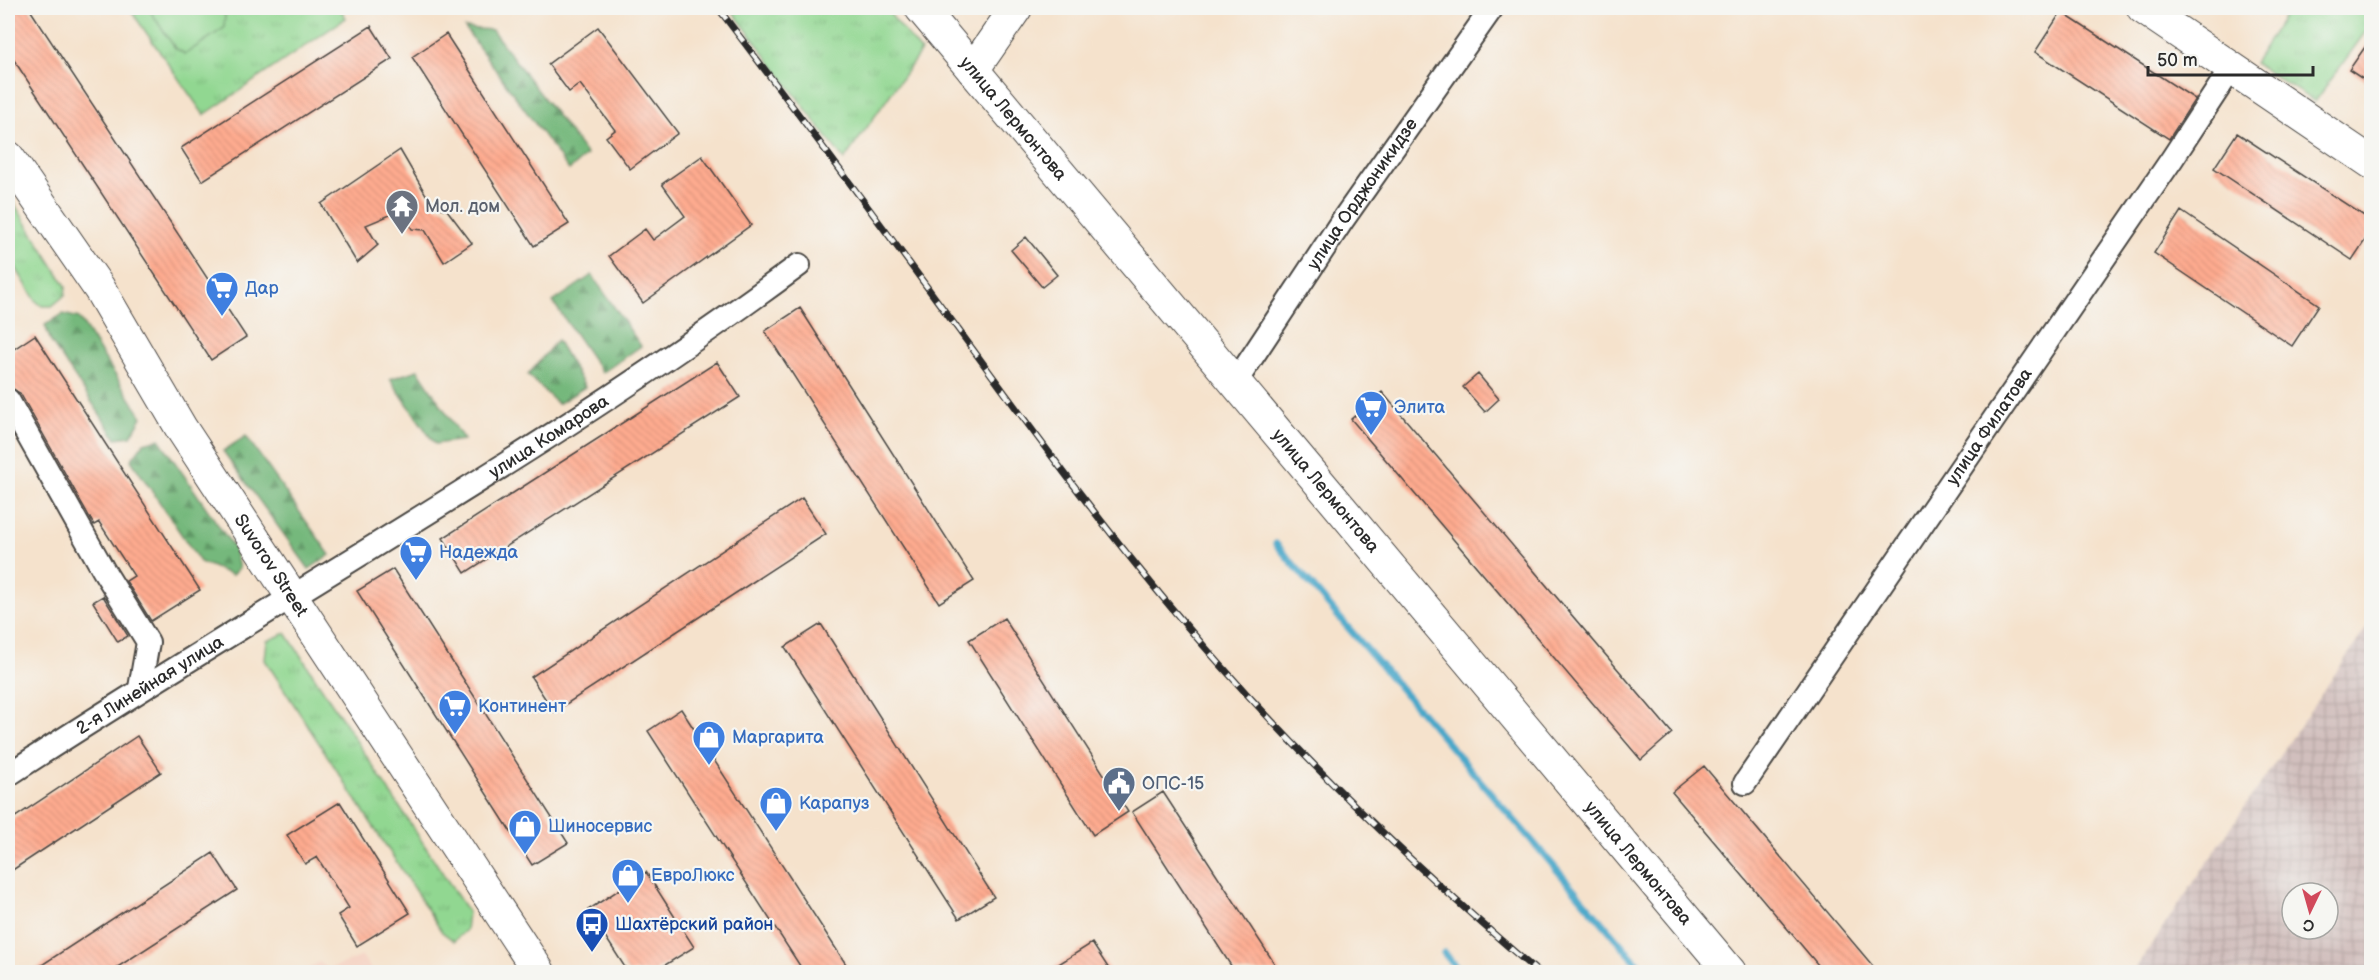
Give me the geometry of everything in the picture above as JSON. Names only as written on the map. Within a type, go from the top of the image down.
[{"type":"main road","name":"улица Лермонтова","points":[[921,8],[1730,972]]},
{"type":"main road","points":[[974,70],[1016,8]]},
{"type":"main road","points":[[2143,8],[2372,163]]},
{"type":"main road","name":"Suvorov Street","points":[[8,157],[99,288],[181,428],[539,972]]},
{"type":"street","name":"улица Орджоникидзе","points":[[1235,383],[1342,221],[1492,8]]},
{"type":"street","name":"улица Филатова","points":[[1745,783],[2172,159],[2231,69]]},
{"type":"street","name":"улица Комарова","points":[[291,597],[619,390],[735,313],[799,265]]},
{"type":"street","points":[[8,400],[104,571],[148,642],[140,688]]},
{"type":"street","name":"2-я Линейная улица","points":[[8,775],[140,688],[291,597]]},
{"type":"shaded area","points":[[2371,621],[2371,972],[2133,972]]},
{"type":"shaded area","points":[[362,956],[373,972],[304,972],[319,962],[329,969]]},
{"type":"green space","points":[[129,8],[340,8],[346,18],[204,115]]},
{"type":"green space","points":[[148,8],[220,8],[225,15],[224,28],[185,54],[175,48]]},
{"type":"green space","points":[[730,8],[885,8],[921,51],[844,160]]},
{"type":"green space","points":[[2289,8],[2371,8],[2371,24],[2315,102],[2254,63]]},
{"type":"green space","points":[[465,28],[492,30],[587,155],[569,170]]},
{"type":"green space","points":[[8,194],[66,286],[65,295],[52,306],[42,306],[36,301],[8,255]]},
{"type":"green space","points":[[592,275],[641,346],[602,373],[553,302]]},
{"type":"green space","points":[[63,314],[79,318],[142,417],[131,436],[116,438],[51,342],[45,325]]},
{"type":"green space","points":[[557,340],[585,387],[558,404],[528,375]]},
{"type":"green space","points":[[418,370],[464,440],[435,444],[390,379]]},
{"type":"green space","points":[[246,436],[330,555],[309,569],[223,451]]},
{"type":"green space","points":[[159,439],[234,548],[239,568],[232,575],[200,562],[131,460],[144,443]]},
{"type":"green space","points":[[286,633],[468,912],[466,930],[454,941],[442,932],[265,660],[267,641]]},
{"type":"building","points":[[8,8],[29,8],[246,337],[211,360],[8,51]]},
{"type":"building","points":[[2061,12],[2195,99],[2169,139],[2035,52]]},
{"type":"building","points":[[371,26],[392,59],[202,181],[181,148]]},
{"type":"building","points":[[598,27],[678,133],[630,169],[606,137],[615,130],[580,84],[569,92],[548,64]]},
{"type":"building","points":[[446,34],[569,224],[534,246],[412,57]]},
{"type":"building","points":[[2372,37],[2372,85],[2349,70]]},
{"type":"building","points":[[2237,133],[2372,221],[2372,230],[2352,260],[2214,168]]},
{"type":"building","points":[[400,150],[432,205],[447,210],[472,243],[444,262],[425,230],[412,229],[402,210],[366,225],[378,245],[357,263],[321,204]]},
{"type":"building","points":[[702,156],[751,225],[643,303],[609,256],[645,229],[653,240],[685,216],[662,184]]},
{"type":"building","points":[[2181,211],[2319,305],[2292,346],[2154,253]]},
{"type":"building","points":[[1026,237],[1057,275],[1042,287],[1011,250]]},
{"type":"building","points":[[800,308],[974,581],[939,603],[765,331]]},
{"type":"building","points":[[35,335],[200,590],[151,621],[126,581],[134,576],[99,522],[94,525],[20,393],[8,387],[8,353]]},
{"type":"building","points":[[717,362],[740,397],[465,573],[443,538]]},
{"type":"building","points":[[1478,374],[1499,399],[1485,412],[1463,387]]},
{"type":"building","points":[[1382,392],[1672,733],[1641,760],[1351,419]]},
{"type":"building","points":[[802,498],[826,534],[554,712],[531,677]]},
{"type":"building","points":[[393,569],[568,843],[532,865],[357,591]]},
{"type":"building","points":[[103,596],[128,636],[118,642],[93,602]]},
{"type":"building","points":[[1004,618],[1128,812],[1093,835],[969,640]]},
{"type":"building","points":[[821,624],[994,897],[959,919],[785,647]]},
{"type":"building","points":[[681,709],[851,972],[804,972],[648,731]]},
{"type":"building","points":[[137,736],[161,772],[8,873],[8,822]]},
{"type":"building","points":[[1704,766],[1878,972],[1824,972],[1672,792]]},
{"type":"building","points":[[1163,792],[1280,972],[1235,972],[1132,812]]},
{"type":"building","points":[[340,802],[410,913],[357,946],[338,915],[349,908],[317,857],[305,864],[287,835]]},
{"type":"building","points":[[213,853],[237,890],[110,972],[31,972]]},
{"type":"building","points":[[646,872],[694,947],[654,972],[628,972],[588,910]]},
{"type":"building","points":[[1092,943],[1111,972],[1046,972]]},
{"type":"waterway","points":[[1276,544],[1645,972]]},
{"type":"waterway","points":[[1444,953],[1460,972]]},
{"type":"railway","points":[[718,8],[1050,454],[1183,622],[1293,744],[1372,823],[1538,972]]},
{"type":"place","name":"Мол. дом","points":[[402,235]]},
{"type":"place","name":"Дар","points":[[222,317]]},
{"type":"place","name":"Элита","points":[[1371,436]]},
{"type":"place","name":"Надежда","points":[[416,581]]},
{"type":"place","name":"Континент","points":[[455,735]]},
{"type":"place","name":"Маргарита","points":[[709,766]]},
{"type":"place","name":"ОПС-15","points":[[1119,812]]},
{"type":"place","name":"Карапуз","points":[[776,832]]},
{"type":"place","name":"Шиносервис","points":[[525,855]]},
{"type":"place","name":"ЕвроЛюкс","points":[[628,904]]},
{"type":"place","name":"Шахтёрский район","points":[[592,953]]}]
